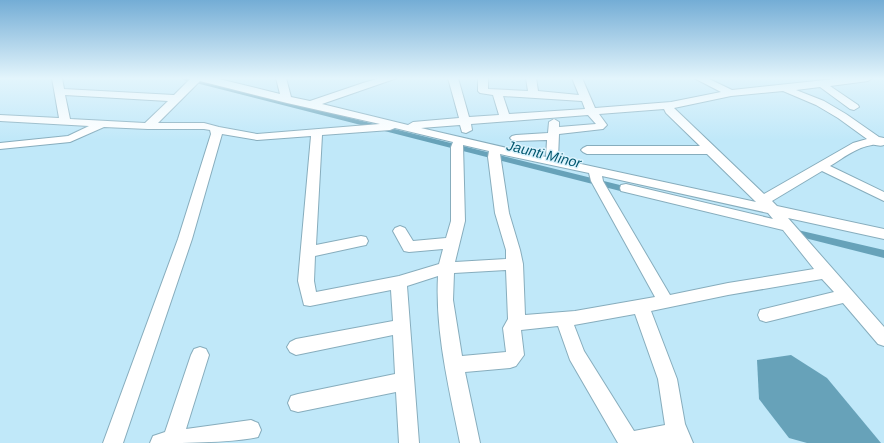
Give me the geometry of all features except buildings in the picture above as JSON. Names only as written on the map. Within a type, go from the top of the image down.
[{"type":"street","points":[[61,99],[65,120]]},
{"type":"street","points":[[148,126],[175,99]]},
{"type":"street","points":[[282,99],[495,153],[781,218],[884,234]]},
{"type":"street","points":[[310,105],[327,99]]},
{"type":"street","points":[[459,99],[465,121],[459,143],[458,221],[446,268],[445,300],[454,366],[470,443]]},
{"type":"street","points":[[498,99],[505,118]]},
{"type":"street","points":[[516,138],[602,127],[591,111],[585,99]]},
{"type":"street","points":[[0,118],[65,120],[148,126],[204,126],[214,128],[216,130],[257,137],[671,105],[700,99]]},
{"type":"street","points":[[812,99],[842,116],[881,142]]},
{"type":"street","points":[[840,99],[854,107]]},
{"type":"street","points":[[671,105],[669,108],[670,111],[781,218],[826,273],[884,339]]},
{"type":"street","points":[[552,162],[554,115]]},
{"type":"street","points":[[0,146],[70,139],[105,123]]},
{"type":"street","points":[[391,127],[459,143]]},
{"type":"street","points":[[113,443],[185,239],[217,134],[216,130]]},
{"type":"street","points":[[316,132],[306,281],[310,300],[400,282],[446,268],[514,264]]},
{"type":"street","points":[[764,200],[857,145],[881,142]]},
{"type":"street","points":[[587,150],[710,150]]},
{"type":"street","points":[[495,153],[552,162],[596,176],[781,218]]},
{"type":"street","points":[[495,153],[502,213],[513,250],[517,323]]},
{"type":"street","points":[[821,166],[884,197]]},
{"type":"street","points":[[596,176],[666,302]]},
{"type":"street","points":[[400,231],[409,247],[453,242]]},
{"type":"street","points":[[308,252],[361,241]]},
{"type":"street","points":[[454,366],[510,360],[514,358],[512,328],[513,325],[517,323],[564,320],[666,302],[728,289],[826,273]]},
{"type":"street","points":[[400,282],[409,443]]},
{"type":"street","points":[[766,315],[846,296]]},
{"type":"street","points":[[564,320],[576,354],[628,440],[634,441],[680,438],[670,390],[661,359],[640,306]]},
{"type":"street","points":[[296,347],[402,326]]},
{"type":"street","points":[[200,355],[166,442],[251,430]]},
{"type":"street","points":[[298,403],[406,381]]},
{"type":"water","points":[[791,355],[827,378],[881,443],[807,443],[789,438],[759,399],[757,360]]},
{"type":"waterway","name":"Jaunti Minor","points":[[264,99],[632,191]]},
{"type":"waterway","name":"Jaunti Minor","points":[[789,231],[884,254]]}]
